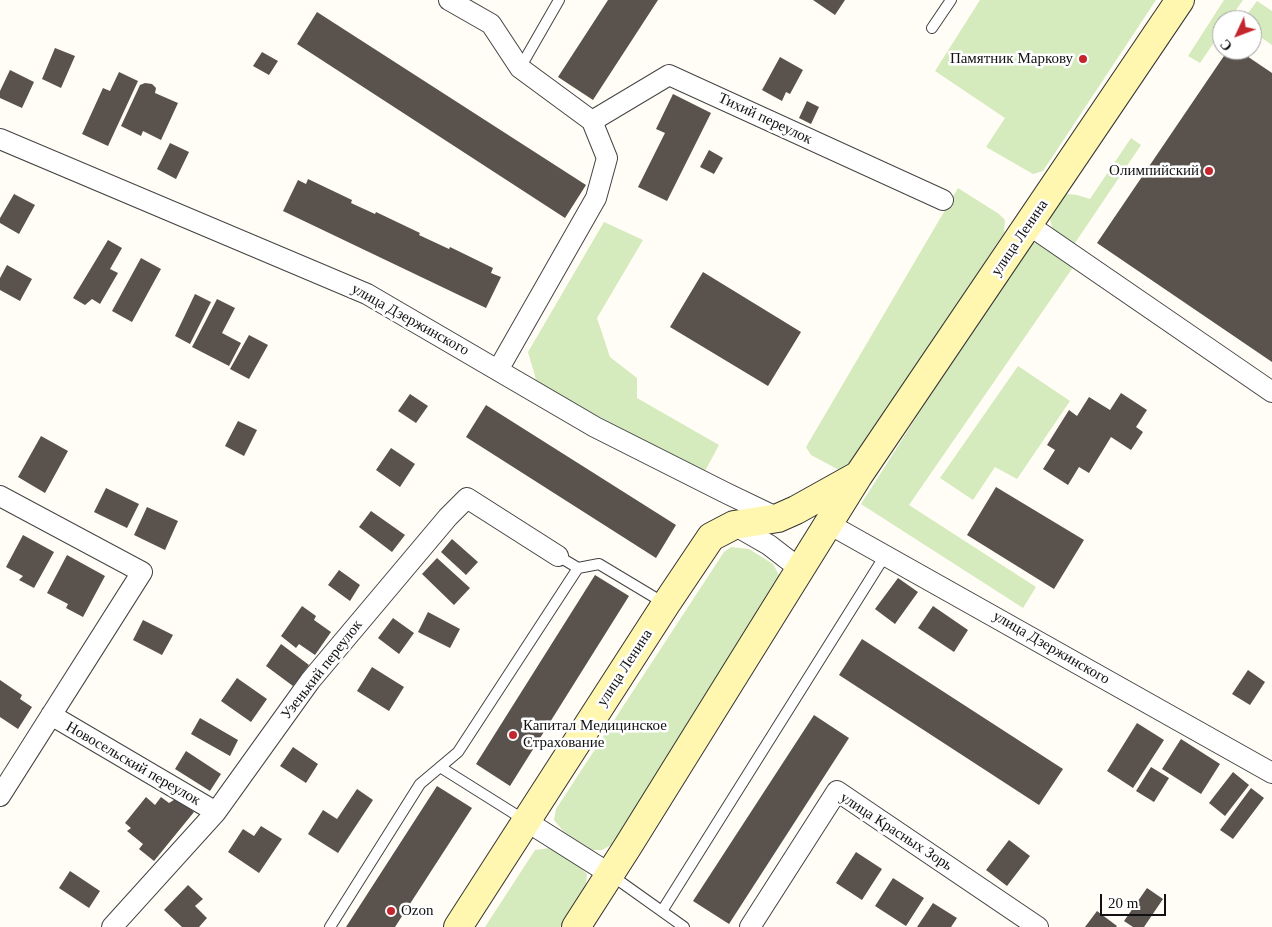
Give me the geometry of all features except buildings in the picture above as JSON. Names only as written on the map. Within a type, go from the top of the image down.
[{"type":"main road","name":"улица Ленина","points":[[576,927],[858,476],[1180,0]]},
{"type":"main road","name":"улица Ленина","points":[[458,927],[711,537],[734,526],[778,518],[858,476]]},
{"type":"street","points":[[449,0],[491,24],[520,68],[592,121],[607,158],[596,198],[498,370]]},
{"type":"street","name":"Тихий переулок","points":[[592,121],[669,75],[944,200]]},
{"type":"street","name":"улица Дзержинского","points":[[0,139],[367,294],[595,427],[778,518]]},
{"type":"street","points":[[1029,224],[1272,392]]},
{"type":"street","name":"Новосельский переулок","points":[[0,496],[142,572],[0,796]]},
{"type":"street","name":"Узенький переулок","points":[[112,927],[216,812],[310,681],[448,517],[467,498],[558,556]]},
{"type":"street","name":"улица Дзержинского","points":[[829,524],[886,554],[1272,773]]},
{"type":"street","points":[[734,526],[769,545],[800,569]]},
{"type":"street","name":"Новосельский переулок","points":[[51,715],[216,812]]},
{"type":"street","name":"улица Красных Зорь","points":[[750,927],[837,791],[1038,927]]},
{"type":"street","points":[[526,821],[610,874]]},
{"type":"lane","points":[[520,68],[559,0]]},
{"type":"lane","points":[[932,28],[951,0]]},
{"type":"lane","points":[[662,911],[886,554]]},
{"type":"lane","points":[[558,556],[578,568],[599,564],[666,604]]},
{"type":"lane","points":[[330,927],[420,784],[458,752],[578,568]]},
{"type":"lane","points":[[440,767],[526,821]]},
{"type":"lane","points":[[610,874],[684,927]]},
{"type":"green space","points":[[980,0],[1156,0],[1043,171],[1033,174],[986,147],[1005,118],[935,71]]},
{"type":"green space","points":[[1224,0],[1243,0],[1236,10],[1218,10]]},
{"type":"green space","points":[[1257,1],[1272,11],[1272,45],[1262,38],[1262,10],[1250,10]]},
{"type":"green space","points":[[1212,19],[1212,46],[1200,63],[1188,56]]},
{"type":"green space","points":[[1131,138],[1141,145],[1073,246],[1053,230],[1050,219],[1053,206],[1067,194],[1090,199]]},
{"type":"green space","points":[[958,188],[999,214],[1005,220],[1004,233],[850,466],[839,470],[811,455],[806,447]]},
{"type":"green space","points":[[604,222],[643,240],[597,318],[610,357],[637,378],[637,398],[719,445],[704,473],[537,383],[528,352]]},
{"type":"green space","points":[[1042,241],[1076,263],[909,505],[1036,587],[1023,608],[861,504],[1026,245]]},
{"type":"green space","points":[[1018,366],[1070,401],[1017,479],[995,467],[973,500],[940,478]]},
{"type":"green space","points":[[731,547],[749,549],[773,564],[780,577],[621,835],[613,844],[602,850],[592,850],[564,832],[554,820],[556,809],[724,552]]},
{"type":"green space","points":[[550,848],[580,867],[587,874],[586,886],[560,927],[485,927],[535,850]]},
{"type":"place","name":"Памятник Маркову","points":[[1083,59]]},
{"type":"place","name":"Олимпийский","points":[[1209,171]]},
{"type":"place","name":"Капитал Медицинское Страхование","points":[[513,735]]},
{"type":"place","name":"Ozon","points":[[391,911]]}]
